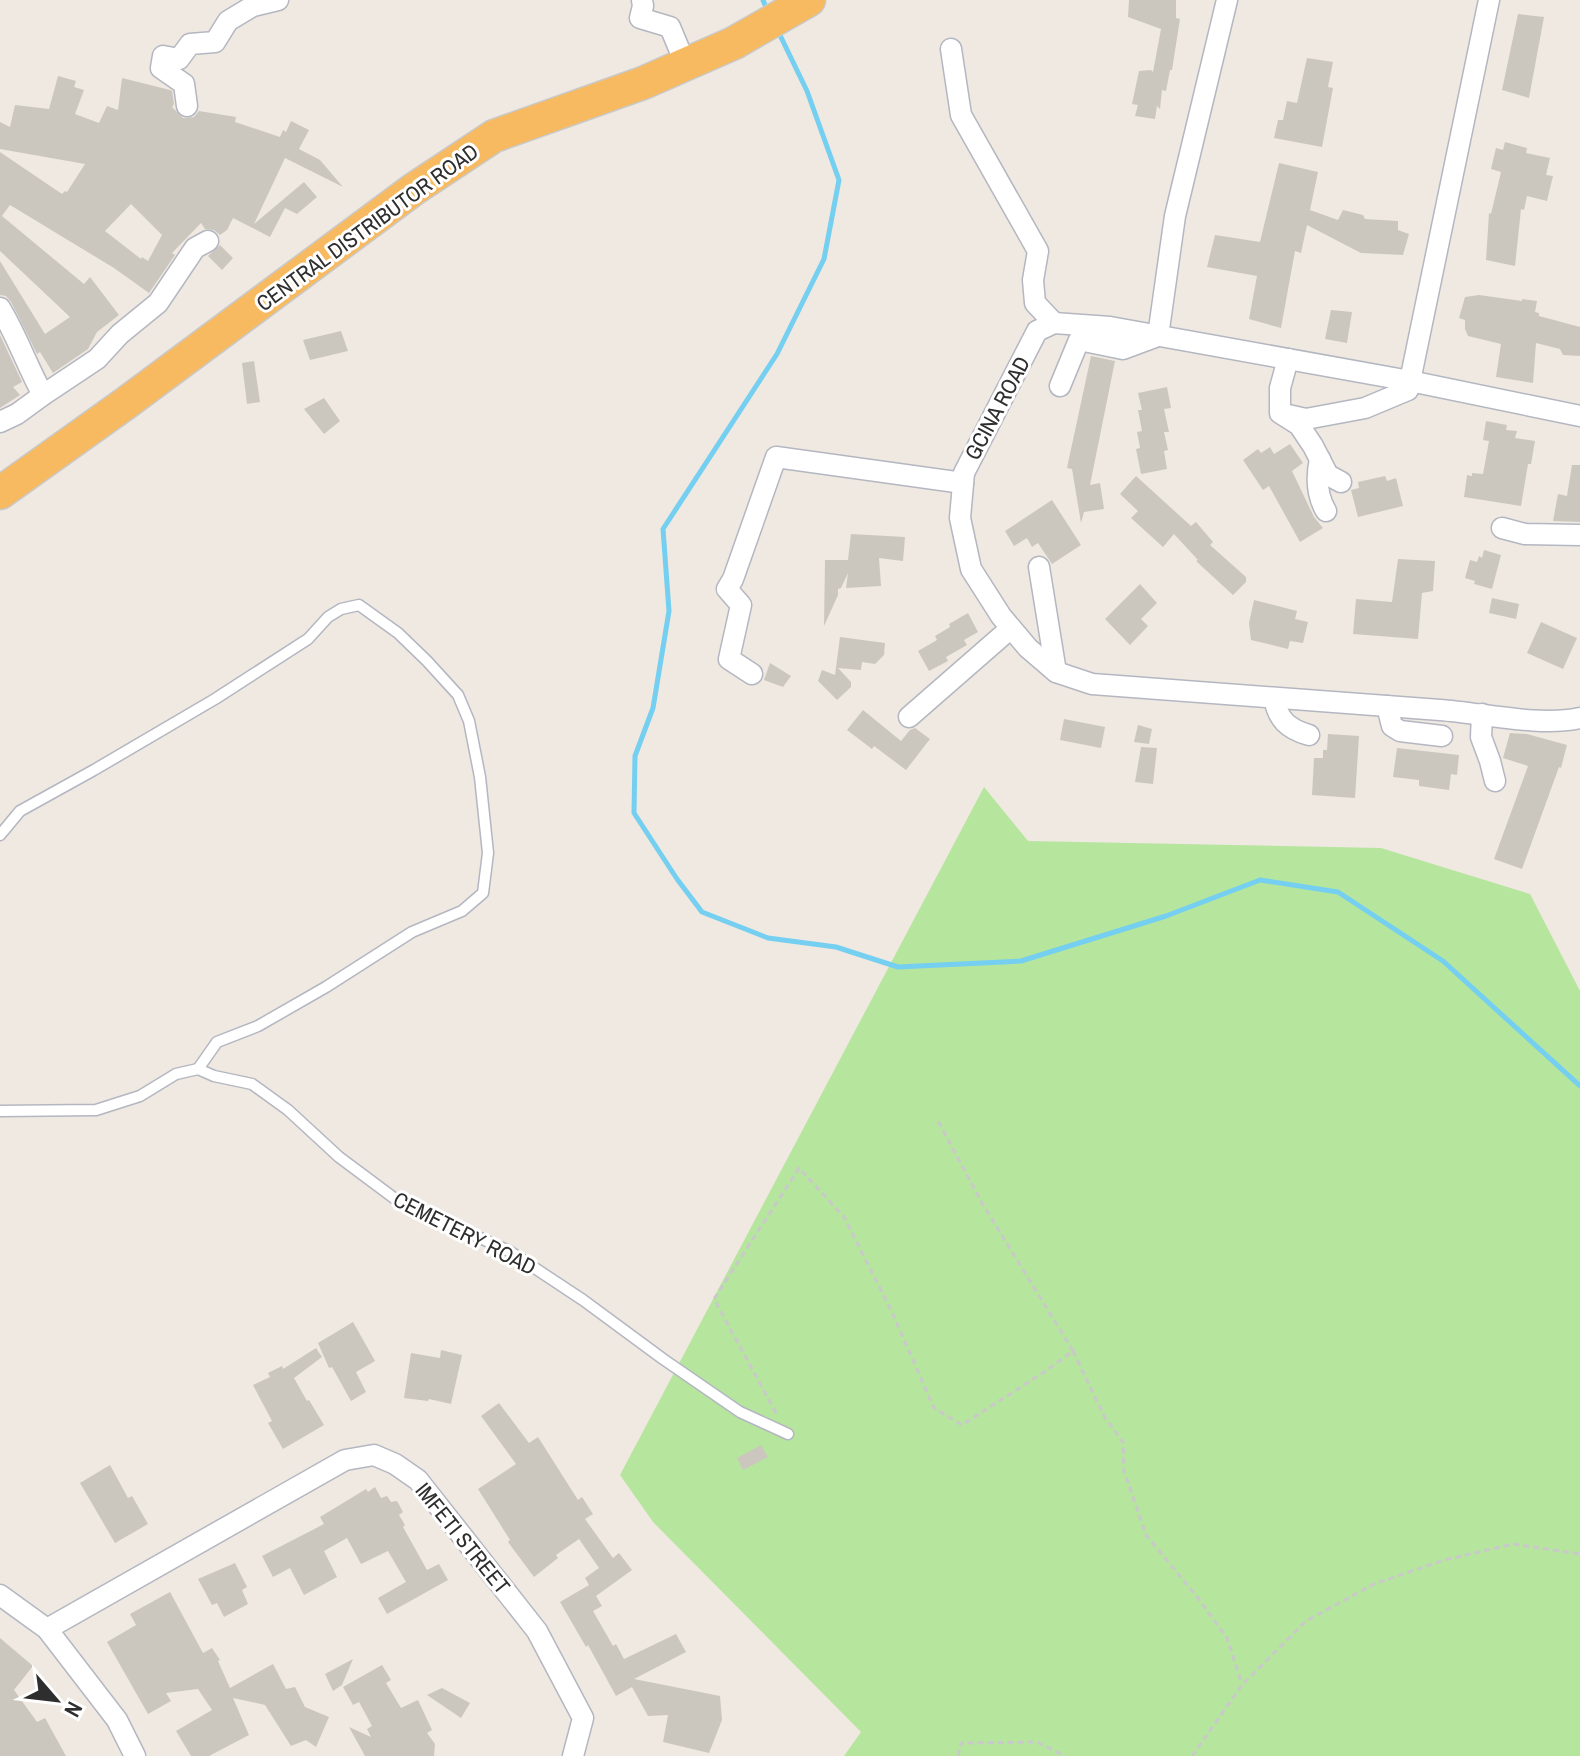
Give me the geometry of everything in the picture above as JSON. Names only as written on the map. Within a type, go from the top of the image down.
[{"type":"highway","name":"CENTRAL DISTRIBUTOR ROAD","points":[[0,493],[414,189],[494,136],[643,83],[796,1]]},
{"type":"highway","name":"CENTRAL DISTRIBUTOR ROAD","points":[[0,479],[419,168],[485,125],[680,51],[728,38]]},
{"type":"street","points":[[187,106],[184,84],[157,72],[163,56],[179,59],[190,44],[215,42],[228,21],[253,6],[278,0]]},
{"type":"street","points":[[642,0],[640,18],[670,27],[680,51]]},
{"type":"street","points":[[1158,336],[1175,216],[1227,0]]},
{"type":"street","points":[[1409,386],[1489,0]]},
{"type":"street","points":[[951,49],[961,115],[1038,251],[1033,280],[1035,303],[1054,323],[1110,327],[1580,416]]},
{"type":"street","points":[[0,422],[17,414],[97,359],[120,334],[158,303],[195,248],[208,241]]},
{"type":"street","points":[[0,308],[43,395]]},
{"type":"street","name":"GCINA ROAD","points":[[1054,323],[1037,331],[964,473],[960,518],[971,569],[1001,616],[1028,648],[1056,672],[1092,684],[1518,719],[1569,721],[1580,718]]},
{"type":"street","points":[[1060,386],[1079,340],[1123,349],[1158,336]]},
{"type":"street","points":[[1280,413],[1280,388],[1288,359]]},
{"type":"street","points":[[1280,413],[1306,419],[1365,408],[1409,386]]},
{"type":"street","points":[[1280,413],[1299,425],[1328,475],[1341,482]]},
{"type":"street","points":[[752,674],[729,659],[741,605],[727,589],[776,457],[963,483]]},
{"type":"street","points":[[1320,459],[1318,490],[1326,511]]},
{"type":"street","points":[[1502,528],[1525,534],[1580,535]]},
{"type":"street","points":[[1039,567],[1056,672]]},
{"type":"street","points":[[909,717],[1011,628]]},
{"type":"street","points":[[1274,698],[1277,712],[1287,724],[1296,732],[1309,735]]},
{"type":"street","points":[[1387,706],[1392,726],[1400,731],[1442,736]]},
{"type":"street","points":[[1482,714],[1481,737],[1495,781]]},
{"type":"street","name":"IMFETI STREET","points":[[47,1629],[345,1460],[374,1455],[395,1464],[418,1480],[537,1631],[583,1718],[573,1756]]},
{"type":"street","points":[[0,1595],[47,1629],[117,1720],[135,1756]]},
{"type":"lane","points":[[0,835],[20,811],[215,699],[308,639],[328,617],[341,609],[359,605],[398,633],[458,695],[469,721],[480,777],[488,853],[483,893],[462,911],[412,932],[258,1026],[217,1042],[198,1069],[176,1074],[140,1096],[96,1110],[0,1111]]},
{"type":"lane","name":"CEMETERY ROAD","points":[[198,1069],[214,1076],[252,1084],[288,1110],[339,1157],[398,1201],[509,1251],[740,1412],[788,1434]]},
{"type":"path","points":[[938,1121],[982,1203],[1073,1351],[1105,1418],[1123,1442],[1124,1471],[1146,1535],[1227,1638],[1242,1685]]},
{"type":"path","points":[[788,1434],[714,1299],[799,1168],[844,1217],[890,1308],[934,1408],[962,1425],[1073,1351]]},
{"type":"path","points":[[1192,1756],[1242,1685],[1306,1621],[1374,1584],[1444,1560],[1513,1544],[1580,1554]]},
{"type":"path","points":[[958,1756],[961,1743],[1037,1742],[1065,1756]]},
{"type":"green space","points":[[984,787],[1028,841],[1381,848],[1530,894],[1580,991],[1580,1756],[844,1756],[861,1732],[653,1522],[620,1475]]},
{"type":"building","points":[[1129,0],[1176,0],[1176,18],[1180,19],[1172,70],[1166,91],[1162,90],[1160,109],[1157,106],[1155,119],[1135,116],[1138,105],[1132,104],[1139,71],[1153,72],[1161,29],[1128,17]]},
{"type":"building","points":[[1518,14],[1544,17],[1529,98],[1502,90]]},
{"type":"building","points":[[1307,58],[1333,62],[1328,87],[1333,88],[1322,147],[1274,138],[1278,120],[1283,120],[1287,101],[1297,103]]},
{"type":"building","points":[[58,76],[76,81],[74,87],[84,90],[75,114],[99,123],[107,106],[118,110],[122,78],[172,91],[172,107],[183,118],[194,117],[199,111],[236,117],[235,122],[280,137],[291,121],[309,130],[299,149],[320,160],[343,187],[285,158],[254,224],[304,182],[317,197],[297,214],[285,208],[270,237],[233,218],[227,230],[220,235],[214,230],[205,229],[201,223],[172,253],[175,255],[149,293],[114,268],[10,205],[2,216],[84,284],[90,277],[119,315],[97,332],[88,349],[53,373],[40,352],[37,354],[11,302],[0,295],[0,261],[45,334],[70,317],[0,251],[0,152],[62,194],[67,192],[85,164],[0,149],[0,122],[10,127],[15,105],[49,109]],"holes":[[[131,204],[162,235],[148,261],[105,231]]]},
{"type":"building","points":[[1505,142],[1527,148],[1526,153],[1550,158],[1546,175],[1553,176],[1547,201],[1527,196],[1524,210],[1521,209],[1515,266],[1486,260],[1489,213],[1501,172],[1491,169],[1496,148],[1503,150]]},
{"type":"building","points":[[1279,163],[1318,172],[1310,210],[1338,220],[1343,210],[1363,215],[1365,219],[1398,221],[1398,230],[1409,234],[1403,255],[1361,253],[1307,225],[1301,253],[1295,251],[1281,328],[1249,319],[1257,276],[1207,267],[1215,235],[1260,242]]},
{"type":"building","points":[[220,245],[233,258],[222,270],[208,256]]},
{"type":"building","points":[[1479,295],[1537,301],[1535,312],[1539,316],[1580,327],[1580,356],[1563,355],[1560,349],[1536,343],[1533,383],[1496,377],[1501,344],[1468,336],[1465,320],[1459,318],[1465,297]]},
{"type":"building","points":[[1331,310],[1352,312],[1347,343],[1325,339]]},
{"type":"building","points":[[341,331],[348,351],[310,360],[303,340]]},
{"type":"building","points":[[0,335],[22,382],[13,387],[20,395],[0,408]]},
{"type":"building","points":[[1091,356],[1115,361],[1090,485],[1100,483],[1104,509],[1084,512],[1081,523],[1072,469],[1067,468]]},
{"type":"building","points":[[254,361],[260,402],[247,404],[242,363]]},
{"type":"building","points":[[1167,387],[1171,408],[1164,409],[1169,432],[1164,432],[1168,450],[1164,451],[1167,469],[1141,474],[1136,449],[1140,448],[1137,432],[1142,431],[1138,393]]},
{"type":"building","points":[[324,398],[340,421],[324,434],[304,409]]},
{"type":"building","points":[[1486,421],[1507,425],[1506,430],[1517,431],[1515,438],[1535,441],[1521,506],[1464,497],[1467,475],[1483,474],[1489,441],[1483,440]]},
{"type":"building","points":[[1290,444],[1303,463],[1292,471],[1314,517],[1323,528],[1300,542],[1269,486],[1263,490],[1243,460],[1258,449],[1261,453],[1270,447],[1274,454]]},
{"type":"building","points":[[1572,465],[1580,465],[1580,522],[1553,521],[1558,494],[1567,496]]},
{"type":"building","points":[[1136,476],[1191,526],[1196,522],[1213,542],[1210,545],[1246,577],[1246,582],[1233,595],[1196,561],[1174,534],[1163,547],[1131,518],[1138,511],[1120,494]]},
{"type":"building","points":[[1385,476],[1387,481],[1396,478],[1403,506],[1358,517],[1351,490],[1359,488],[1358,482]]},
{"type":"building","points":[[1052,500],[1081,545],[1052,564],[1038,543],[1032,547],[1027,538],[1014,546],[1005,531]]},
{"type":"building","points":[[851,534],[905,537],[903,561],[879,558],[881,586],[846,588],[848,573],[838,589],[824,626],[825,560],[848,560]]},
{"type":"building","points":[[1484,550],[1501,555],[1492,589],[1465,578],[1470,560],[1477,562]]},
{"type":"building","points":[[1398,559],[1435,561],[1433,591],[1422,593],[1418,639],[1353,634],[1356,599],[1392,602]]},
{"type":"building","points":[[1140,584],[1157,603],[1141,619],[1148,626],[1130,645],[1105,619]]},
{"type":"building","points":[[1492,598],[1519,604],[1516,619],[1489,613]]},
{"type":"building","points":[[1254,600],[1297,611],[1295,619],[1308,622],[1303,643],[1290,641],[1288,649],[1251,640],[1249,623]]},
{"type":"building","points":[[968,613],[978,632],[964,640],[967,645],[946,657],[948,661],[929,671],[918,651],[937,640],[935,636],[950,627],[949,624]]},
{"type":"building","points":[[1541,622],[1577,638],[1563,669],[1527,653]]},
{"type":"building","points":[[840,637],[885,643],[884,655],[875,664],[862,662],[861,670],[838,668],[851,682],[851,687],[837,700],[818,681],[822,670],[835,675]]},
{"type":"building","points":[[770,663],[791,676],[783,687],[764,680]]},
{"type":"building","points":[[863,710],[901,741],[915,728],[930,739],[906,770],[847,730]]},
{"type":"building","points":[[1064,719],[1105,727],[1101,748],[1060,740]]},
{"type":"building","points":[[1138,725],[1152,729],[1149,744],[1134,742]]},
{"type":"building","points":[[1510,733],[1527,734],[1567,745],[1522,869],[1494,859],[1528,766],[1503,758]]},
{"type":"building","points":[[1328,734],[1359,736],[1355,798],[1312,795],[1314,758],[1323,758]]},
{"type":"building","points":[[1141,747],[1157,748],[1153,784],[1135,782]]},
{"type":"building","points":[[1397,748],[1459,755],[1457,775],[1451,774],[1449,790],[1419,786],[1419,780],[1393,777]]},
{"type":"building","points":[[353,1322],[375,1361],[356,1372],[366,1392],[351,1401],[332,1367],[329,1368],[318,1343]]},
{"type":"building","points":[[316,1348],[322,1357],[294,1378],[324,1425],[283,1449],[268,1423],[272,1421],[253,1385],[270,1377],[268,1373],[282,1366],[283,1369]]},
{"type":"building","points":[[441,1350],[462,1355],[451,1404],[404,1398],[411,1353],[440,1358]]},
{"type":"building","points":[[499,1403],[529,1443],[538,1437],[578,1500],[582,1497],[593,1514],[585,1519],[613,1558],[619,1553],[632,1570],[596,1596],[602,1606],[593,1611],[613,1646],[616,1644],[624,1659],[676,1634],[686,1652],[634,1679],[720,1696],[722,1720],[709,1753],[663,1742],[668,1715],[648,1716],[632,1687],[616,1696],[588,1645],[586,1647],[560,1602],[589,1585],[585,1578],[599,1568],[579,1539],[556,1555],[558,1558],[534,1577],[508,1542],[510,1540],[478,1489],[516,1464],[481,1416]]},
{"type":"building","points":[[761,1445],[768,1457],[743,1470],[737,1458]]},
{"type":"building","points":[[110,1465],[128,1498],[132,1496],[148,1524],[115,1543],[80,1483]]},
{"type":"building","points":[[375,1487],[381,1498],[387,1496],[391,1502],[397,1501],[403,1512],[399,1515],[405,1525],[403,1527],[427,1570],[439,1564],[448,1580],[387,1614],[378,1598],[406,1582],[388,1551],[361,1564],[347,1538],[324,1551],[337,1577],[304,1595],[290,1568],[273,1577],[262,1556],[324,1524],[320,1517],[366,1489],[368,1492]]},
{"type":"building","points":[[235,1563],[247,1587],[242,1590],[248,1604],[224,1617],[217,1603],[212,1605],[198,1579]]},
{"type":"building","points":[[170,1592],[203,1653],[212,1648],[220,1660],[230,1688],[273,1664],[286,1689],[295,1687],[305,1707],[329,1717],[316,1747],[306,1740],[291,1746],[265,1705],[233,1698],[249,1735],[209,1756],[191,1756],[176,1731],[212,1710],[198,1689],[166,1693],[171,1701],[148,1714],[107,1642],[136,1625],[130,1614]]},
{"type":"building","points":[[0,1638],[33,1666],[14,1690],[37,1722],[45,1718],[66,1756],[0,1756]]},
{"type":"building","points":[[353,1659],[342,1685],[333,1691],[325,1674]]},
{"type":"building","points":[[382,1665],[391,1680],[386,1683],[401,1708],[418,1700],[432,1730],[427,1733],[435,1744],[434,1756],[365,1756],[349,1727],[371,1737],[367,1729],[372,1726],[359,1702],[353,1705],[343,1687]]},
{"type":"building","points":[[442,1688],[470,1703],[461,1718],[427,1695]]},
{"type":"waterway","points":[[763,0],[768,12]]},
{"type":"waterway","points":[[778,31],[807,91],[839,180],[824,259],[777,354],[663,529],[669,611],[653,708],[635,756],[634,813],[702,912],[768,938],[836,947],[898,967],[1021,961],[1166,916],[1260,880],[1338,892],[1443,961],[1580,1086]]}]
